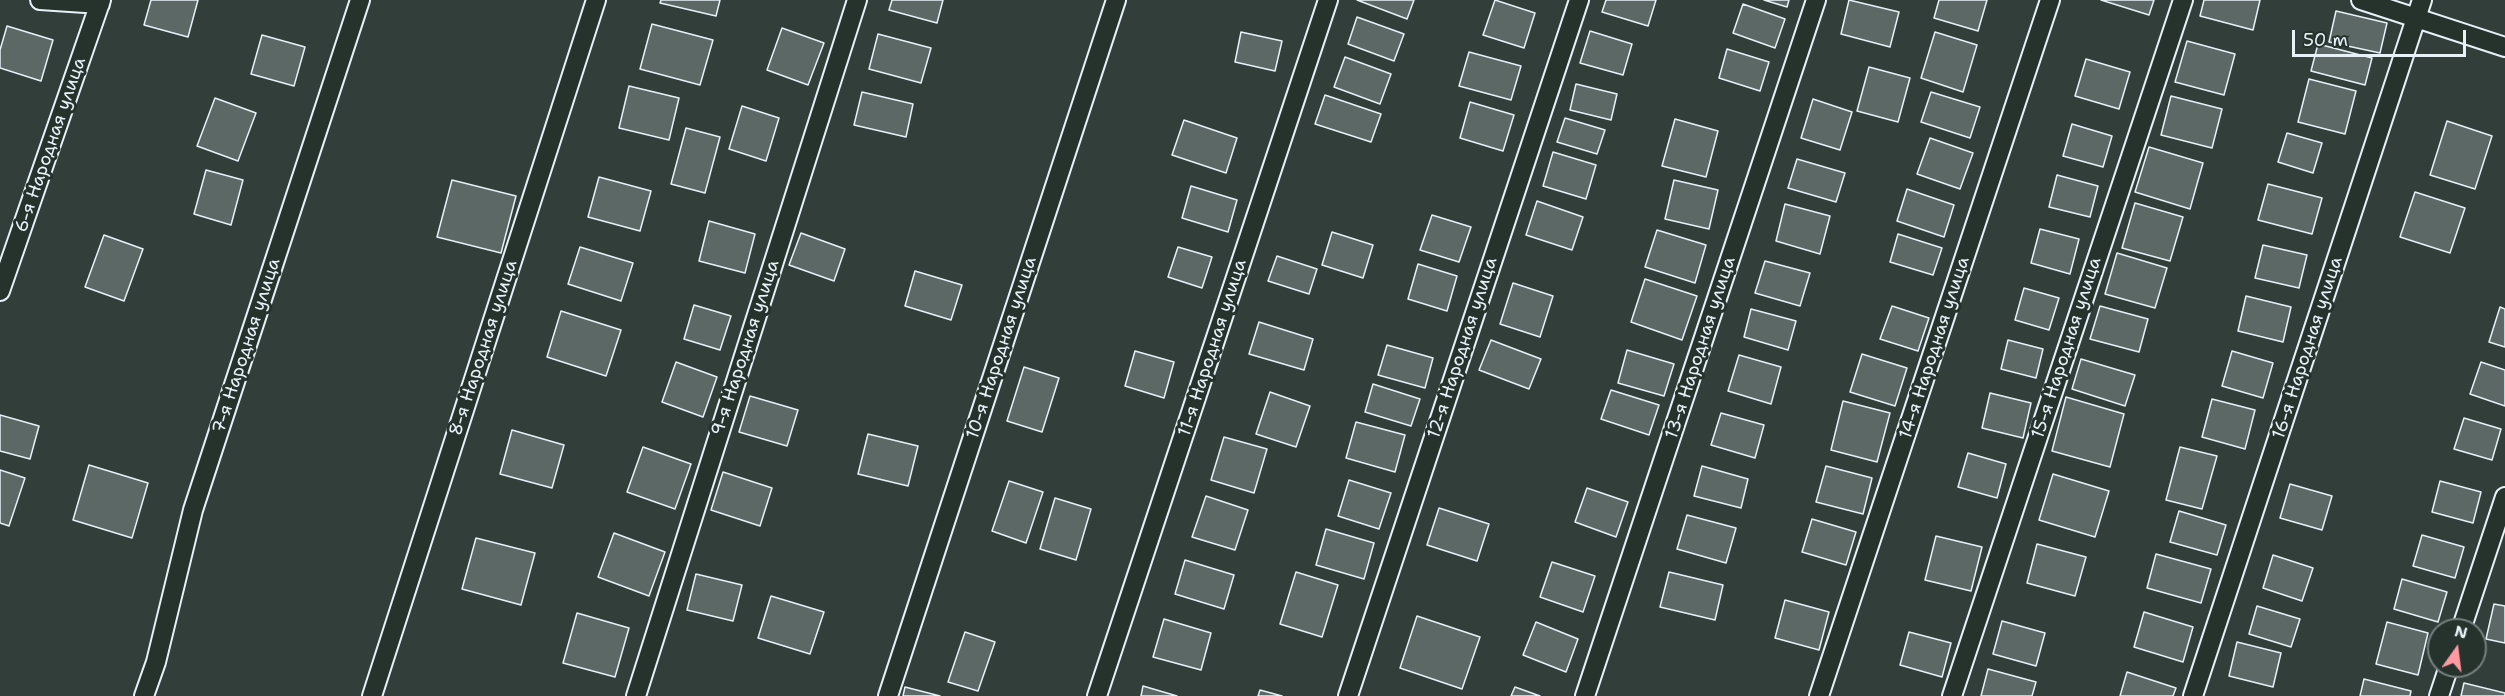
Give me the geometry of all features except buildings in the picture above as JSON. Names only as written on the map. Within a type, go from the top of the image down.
[{"type":"street","points":[[39,0],[100,2]]},
{"type":"street","name":"7-я Народная улица","points":[[144,696],[156,662],[193,510],[360,0]]},
{"type":"street","name":"8-я Народная улица","points":[[372,696],[597,0]]},
{"type":"street","name":"9-я Народная улица","points":[[636,696],[857,0]]},
{"type":"street","name":"10-я Народная улица","points":[[888,696],[1116,0]]},
{"type":"street","name":"11-я Народная улица","points":[[1097,696],[1328,0]]},
{"type":"street","name":"12-я Народная улица","points":[[1348,696],[1579,0]]},
{"type":"street","name":"13-я Народная улица","points":[[1585,696],[1816,0]]},
{"type":"street","name":"14-я Народная улица","points":[[1820,696],[2050,0]]},
{"type":"street","name":"15-я Народная улица","points":[[1952,696],[2182,0]]},
{"type":"street","points":[[2361,0],[2505,47]]},
{"type":"street","name":"16-я Народная улица","points":[[2193,696],[2422,0]]},
{"type":"street","name":"6-я Народная улица","points":[[0,291],[100,2]]},
{"type":"street","points":[[2465,618],[2505,497]]},
{"type":"street","points":[[2439,696],[2445,678]]}]
